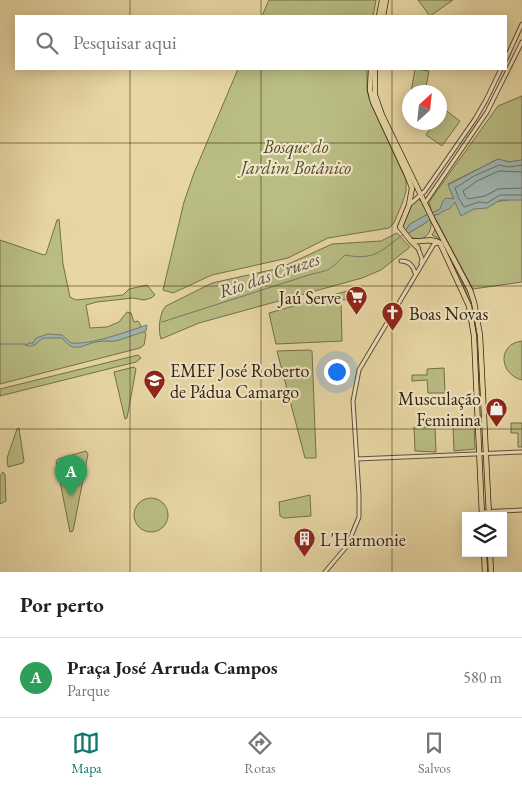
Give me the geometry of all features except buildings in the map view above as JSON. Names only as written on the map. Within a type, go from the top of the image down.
[{"type":"main road","points":[[379,15],[382,0]]},
{"type":"main road","points":[[383,15],[386,0]]},
{"type":"main road","points":[[371,70],[370,90],[373,102],[408,175],[412,188],[409,205],[400,223],[401,229],[418,248]]},
{"type":"main road","points":[[375,70],[374,89],[377,101],[420,193],[470,290],[478,317],[489,512]]},
{"type":"main road","points":[[409,239],[419,242],[428,240],[440,243],[470,306],[474,336],[482,512]]},
{"type":"main road","points":[[484,557],[485,572]]},
{"type":"main road","points":[[490,557],[491,572]]},
{"type":"street","points":[[507,57],[522,24]]},
{"type":"street","points":[[425,203],[488,112],[522,42]]},
{"type":"street","points":[[409,205],[420,193],[425,191],[475,118],[501,70]]},
{"type":"street","points":[[325,572],[347,546],[358,517],[359,495],[353,412],[359,370],[418,269],[434,244],[440,243]]},
{"type":"street","points":[[418,248],[422,259],[418,269]]},
{"type":"street","points":[[401,260],[411,264],[415,274]]},
{"type":"street","points":[[357,458],[522,452]]},
{"type":"street","points":[[500,512],[522,510]]},
{"type":"green space","points":[[269,0],[376,0],[373,15],[262,15]]},
{"type":"green space","points":[[418,0],[453,0],[431,15],[429,15]]},
{"type":"green space","name":"Bosque do Jardim Botânico","points":[[238,70],[367,70],[367,91],[371,104],[406,180],[406,191],[394,223],[389,228],[328,238],[288,258],[212,275],[173,293],[163,290],[184,202],[194,173]]},
{"type":"green space","points":[[415,70],[429,71],[426,85],[412,85]]},
{"type":"green space","points":[[522,96],[522,160],[509,162],[498,159],[448,184],[454,199],[443,201],[441,209],[432,213],[429,202],[498,106]]},
{"type":"green space","points":[[447,111],[460,121],[442,146],[426,135],[429,130],[447,130]]},
{"type":"green space","points":[[418,199],[428,214],[410,224],[405,231],[401,227],[403,218],[414,200]]},
{"type":"green space","points":[[522,200],[522,282],[473,289],[434,216],[455,202],[462,215],[474,208],[488,204]]},
{"type":"green space","points":[[59,219],[63,264],[70,297],[76,300],[123,295],[129,289],[147,285],[155,295],[144,300],[133,298],[86,305],[90,328],[107,327],[119,322],[127,312],[131,313],[134,322],[138,321],[146,334],[144,345],[140,348],[0,384],[0,240],[44,255]]},
{"type":"green space","points":[[430,219],[430,230],[425,237],[416,239],[407,234],[427,222]]},
{"type":"green space","points":[[436,228],[462,276],[476,316],[479,337],[481,391],[479,390],[477,349],[469,300],[459,275],[442,243],[432,235]]},
{"type":"green space","points":[[397,233],[410,247],[381,270],[362,278],[199,323],[161,339],[160,322],[166,306],[212,283],[280,268],[332,244],[381,241]]},
{"type":"green space","points":[[354,289],[355,299],[341,300],[342,341],[276,344],[269,313]]},
{"type":"green space","points":[[522,341],[522,380],[514,377],[509,372],[505,366],[504,359],[508,348],[514,343]]},
{"type":"green space","points":[[277,351],[312,351],[316,458],[305,458]]},
{"type":"green space","points":[[138,355],[141,358],[136,362],[0,396],[0,389]]},
{"type":"green space","points":[[134,367],[136,369],[127,418],[125,419],[114,372]]},
{"type":"green space","points":[[444,368],[445,393],[428,393],[427,380],[412,381],[412,375],[427,375],[427,369]]},
{"type":"green space","points":[[511,423],[522,423],[522,447],[518,447],[518,433],[511,433]]},
{"type":"green space","points":[[474,425],[475,449],[454,451],[453,426]]},
{"type":"green space","points":[[414,427],[435,427],[436,452],[415,451]]},
{"type":"green space","points":[[19,428],[24,461],[23,463],[8,467],[7,458]]},
{"type":"green space","points":[[86,451],[88,454],[73,531],[70,532],[56,461]]},
{"type":"green space","points":[[3,472],[5,475],[6,501],[0,504],[0,476]]},
{"type":"green space","points":[[310,495],[311,516],[284,518],[280,516],[279,502]]},
{"type":"green space","points":[[151,498],[163,503],[168,515],[163,527],[151,532],[139,527],[134,515],[139,503]]},
{"type":"water","points":[[498,159],[509,162],[522,160],[522,200],[500,200],[487,208],[474,209],[461,216],[455,202],[449,209],[434,216],[432,213],[440,209],[446,198],[454,199],[448,185]]},
{"type":"water","points":[[428,214],[430,219],[427,222],[407,234],[405,231],[410,224]]},
{"type":"water","points":[[147,325],[146,331],[116,341],[99,341],[74,347],[66,343],[62,338],[43,338],[33,345],[25,345],[33,343],[36,338],[48,334],[62,335],[71,343],[88,342]]},
{"type":"waterway","name":"Rio das Cruzes","points":[[162,322],[328,270],[345,255],[364,256],[378,253],[404,234]]},
{"type":"waterway","name":"Rio das Cruzes","points":[[0,344],[25,344]]},
{"type":"place","name":"Jaú Serve","points":[[357,316]]},
{"type":"place","name":"Boas Novas","points":[[393,332]]},
{"type":"place","name":"EMEF José Roberto de Pádua Camargo","points":[[154,399]]},
{"type":"place","name":"Musculação Feminina","points":[[497,427]]},
{"type":"place","name":"Praça José Arruda Campos","points":[[71,496]]},
{"type":"place","name":"L'Harmonie","points":[[304,558]]}]
